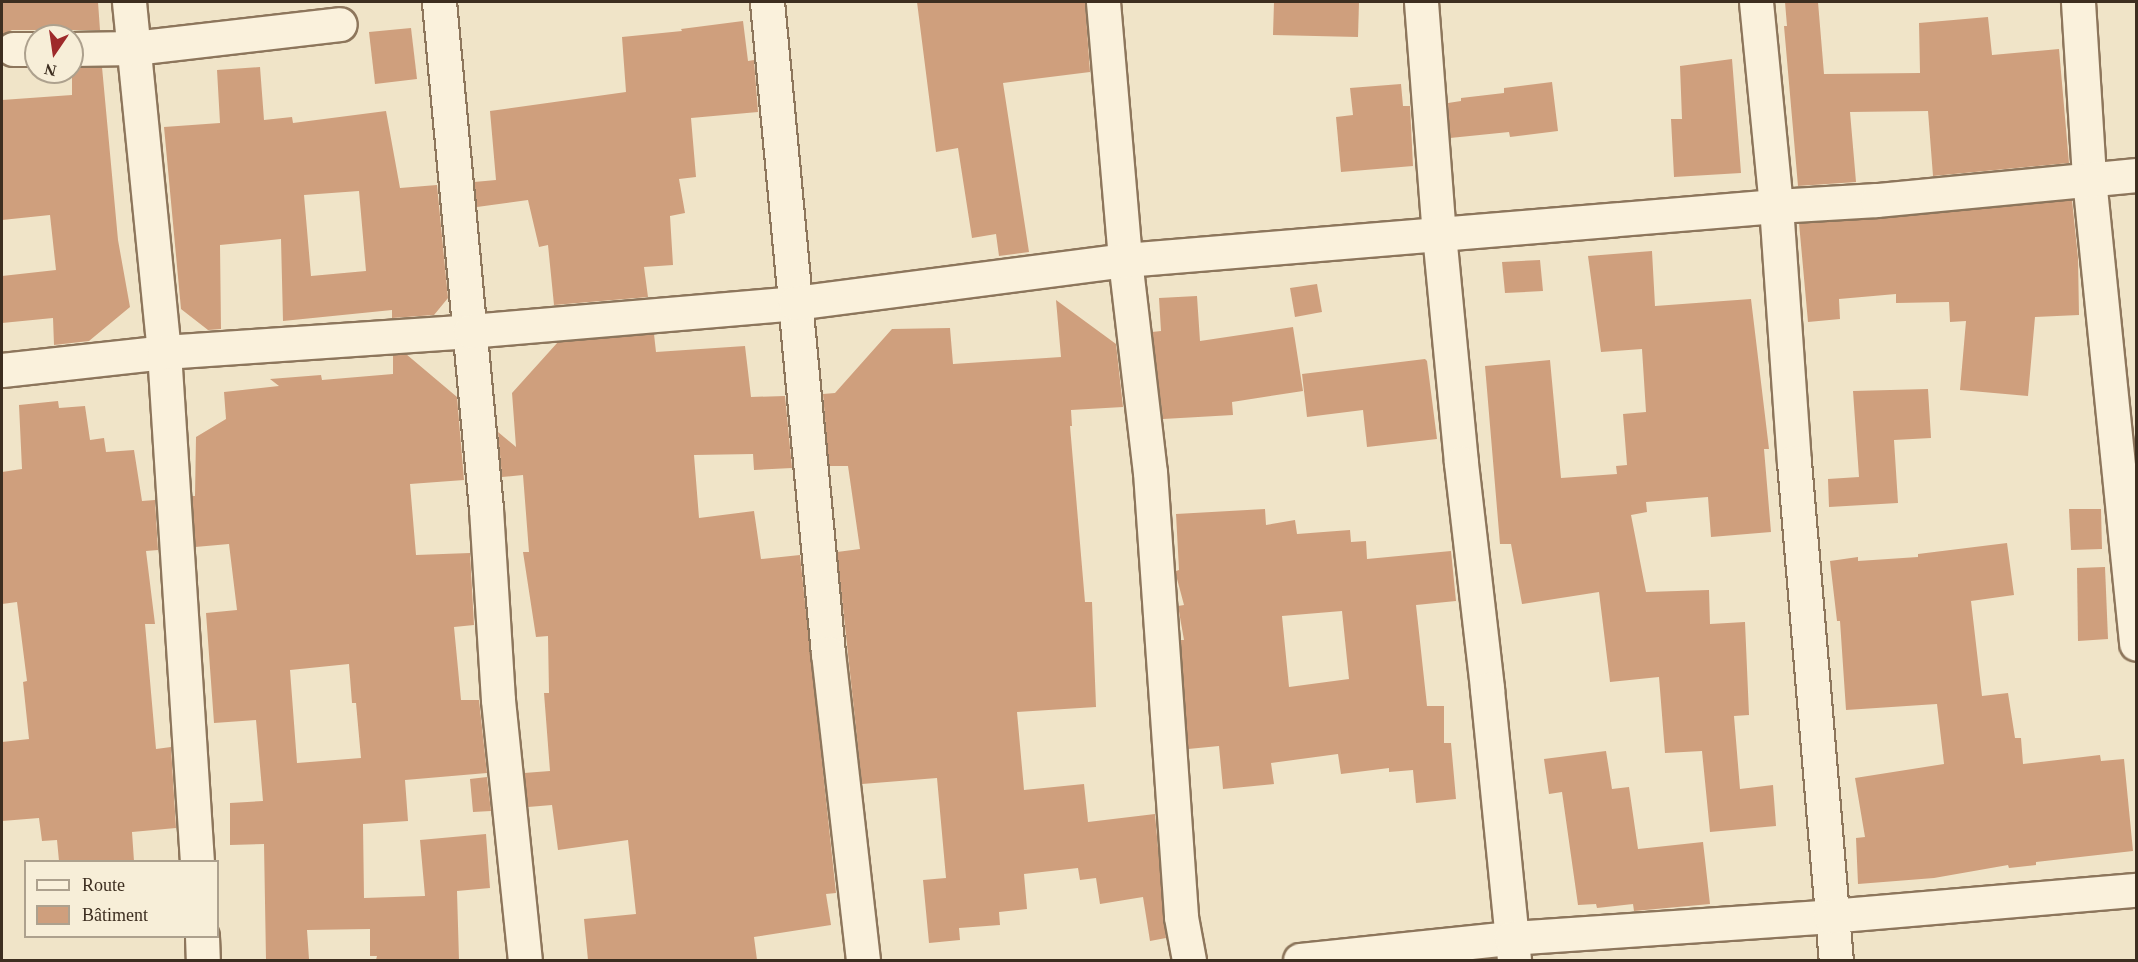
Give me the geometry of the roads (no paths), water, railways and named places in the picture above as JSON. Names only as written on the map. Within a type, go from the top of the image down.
[{"type":"street","points":[[129,2],[164,352],[197,860]]},
{"type":"street","points":[[439,2],[486,509],[498,699],[525,960]]},
{"type":"street","points":[[767,2],[828,653],[863,960]]},
{"type":"street","points":[[1103,2],[1125,260],[1150,471],[1181,917],[1189,960]]},
{"type":"street","points":[[1421,2],[1439,234],[1513,949]]},
{"type":"street","points":[[1756,2],[1776,206],[1830,916],[1836,960]]},
{"type":"street","points":[[2078,2],[2089,179],[2136,644]]},
{"type":"street","points":[[84,49],[134,48],[340,24]]},
{"type":"street","points":[[2,370],[164,352],[470,331],[795,303],[1125,260],[1776,206],[1877,200],[2136,175]]},
{"type":"street","points":[[1300,960],[1513,949],[1830,916],[2136,890]]},
{"type":"street","points":[[202,938],[203,960]]}]
